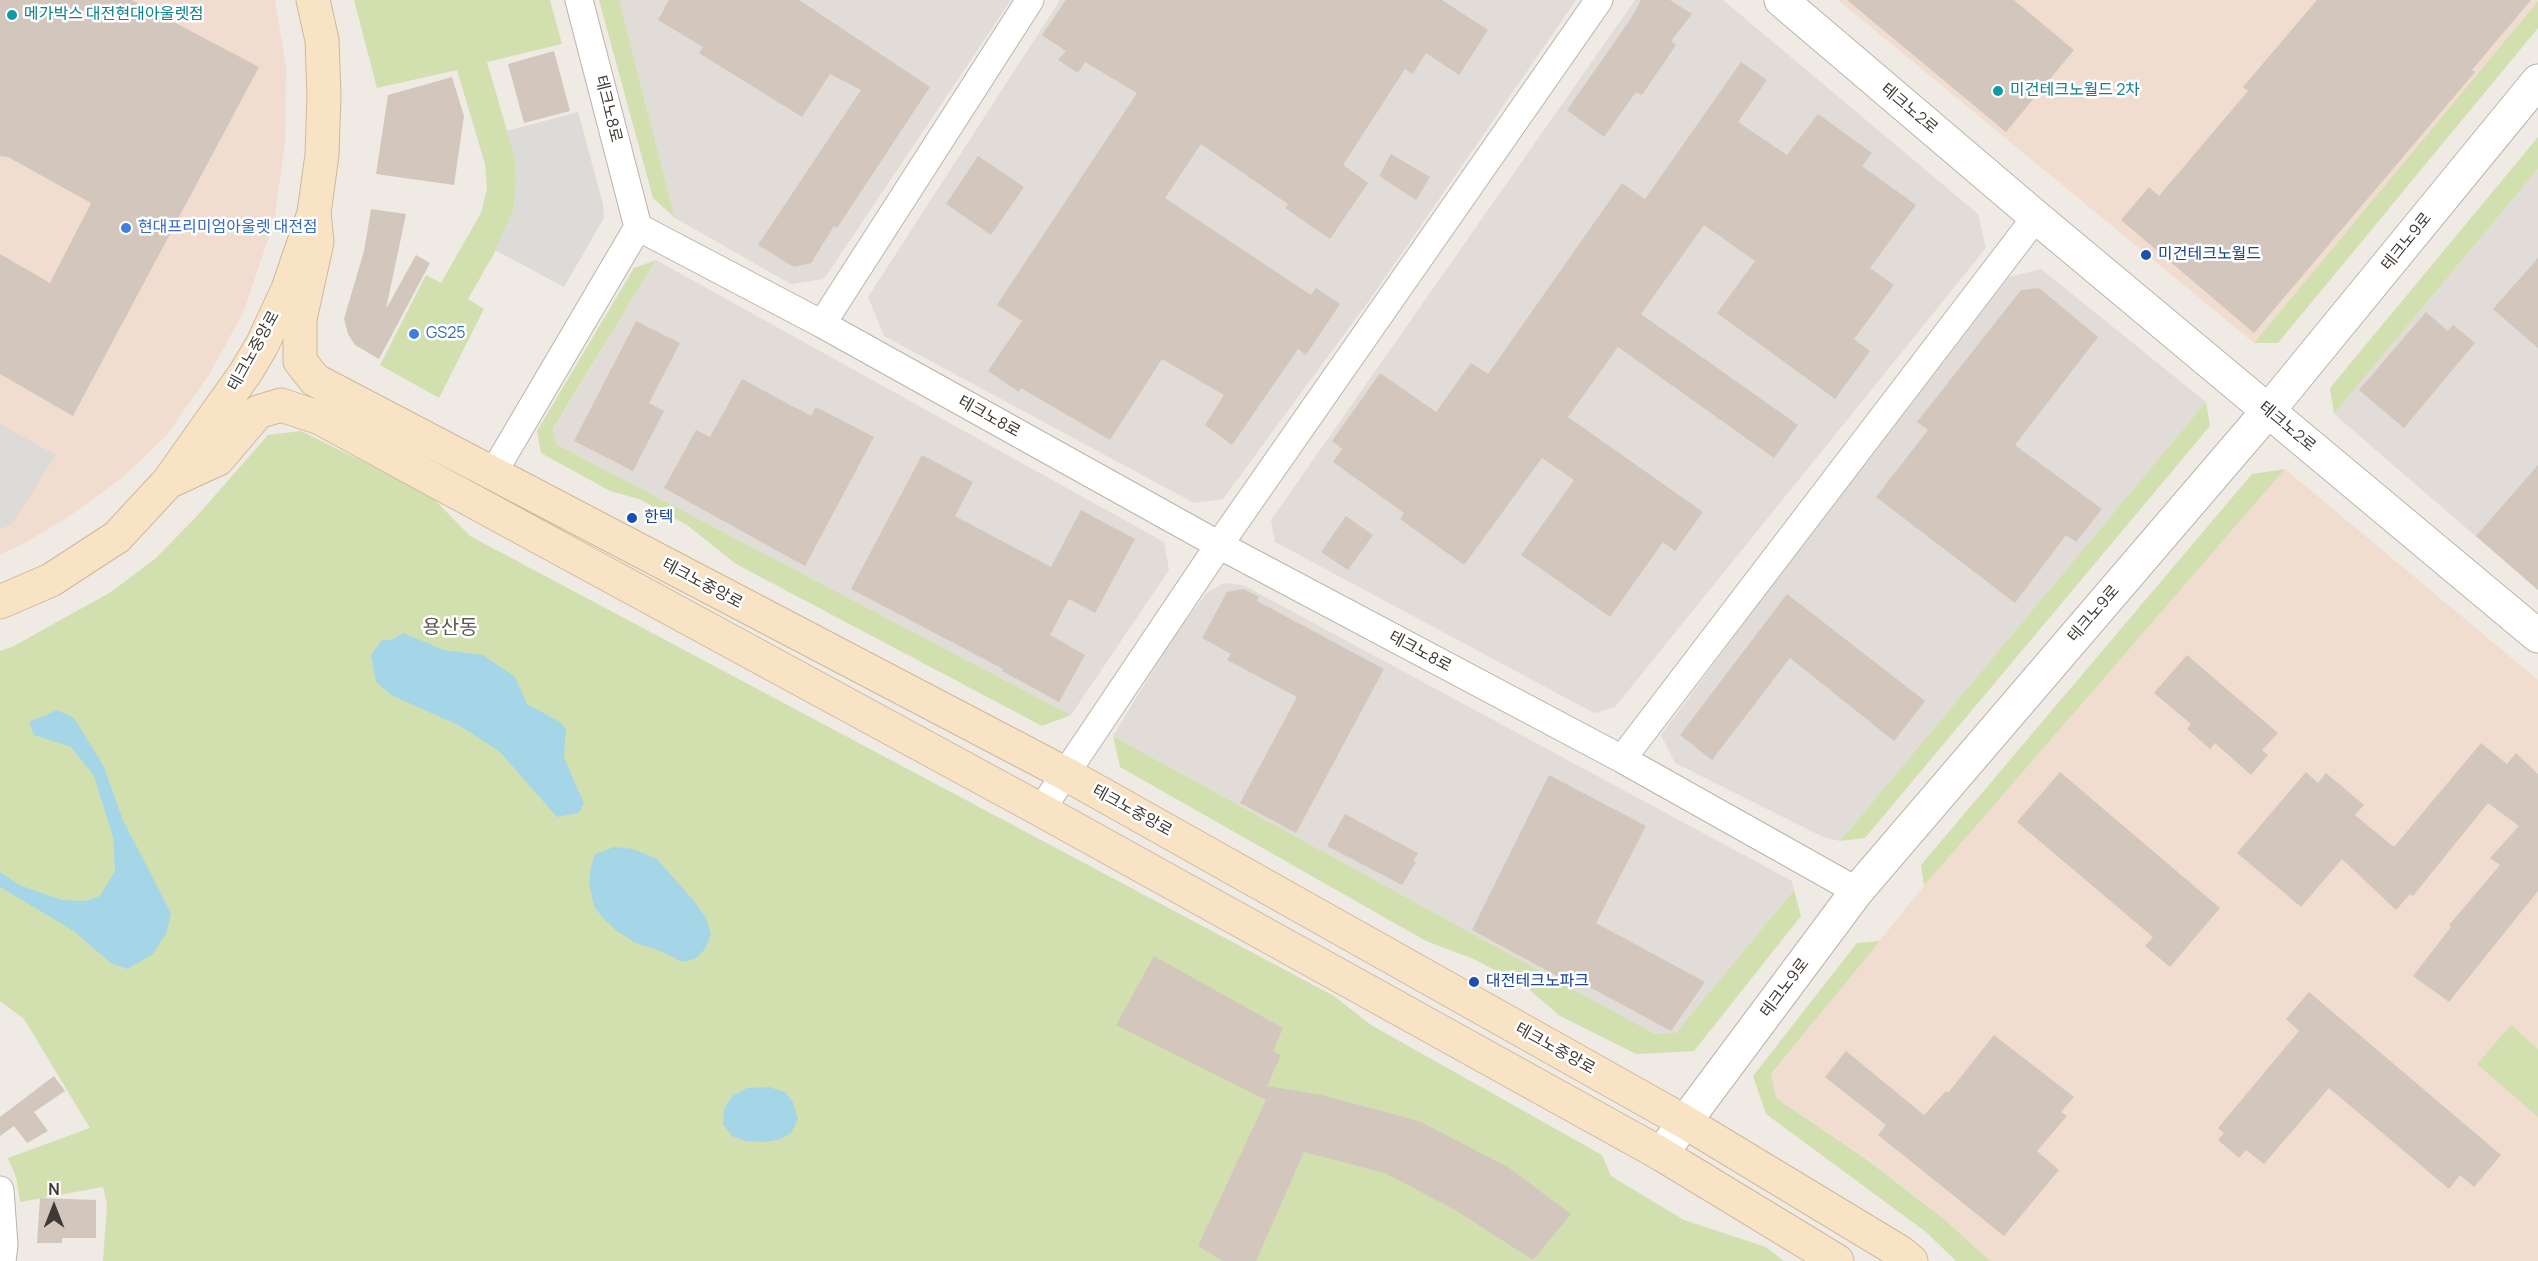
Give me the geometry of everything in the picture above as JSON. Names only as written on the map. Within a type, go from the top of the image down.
[{"type":"main road","name":"테크노중앙로","points":[[0,602],[51,580],[117,537],[168,483],[246,372],[262,345],[288,289],[314,213],[322,156],[324,96],[321,40],[313,0]]},
{"type":"main road","points":[[314,213],[317,242],[300,319],[300,361],[315,380],[328,406]]},
{"type":"main road","points":[[168,483],[218,459],[258,412],[280,405],[328,406],[1041,810],[1661,1154],[1837,1261]]},
{"type":"main road","name":"테크노중앙로","points":[[328,406],[492,475],[1066,774],[1685,1122],[1900,1252],[1911,1261]]},
{"type":"street","name":"테크노8로","points":[[579,0],[638,227],[822,324],[1219,546],[1622,759],[1857,891]]},
{"type":"street","points":[[822,324],[1030,0]]},
{"type":"street","points":[[1041,810],[1219,546],[1599,0]]},
{"type":"street","name":"테크노2로","points":[[1781,0],[2036,217],[2538,636]]},
{"type":"street","name":"테크노9로","points":[[1661,1154],[1857,891],[2268,411],[2538,81]]},
{"type":"street","points":[[1622,759],[2036,217]]},
{"type":"street","points":[[492,475],[638,227]]},
{"type":"street","points":[[0,1190],[4,1245],[2,1261]]},
{"type":"shaded area","points":[[0,0],[275,0],[286,67],[285,143],[274,222],[244,311],[209,375],[166,436],[122,478],[68,517],[21,545],[0,554]]},
{"type":"shaded area","points":[[619,0],[1011,0],[824,279],[791,284],[675,218]]},
{"type":"shaded area","points":[[1060,0],[1576,0],[1373,295],[1223,499],[1194,503],[884,336],[868,297]]},
{"type":"shaded area","points":[[1635,0],[1723,0],[1978,214],[1986,248],[1615,707],[1594,713],[1275,542],[1271,520]]},
{"type":"shaded area","points":[[1838,0],[2538,0],[2538,1],[2254,343]]},
{"type":"shaded area","points":[[578,112],[603,204],[604,218],[564,287],[495,250],[514,209],[515,159],[507,131]]},
{"type":"shaded area","points":[[2538,169],[2538,590],[2334,414]]},
{"type":"shaded area","points":[[656,260],[1164,542],[1169,570],[1071,715],[556,444],[553,430]]},
{"type":"shaded area","points":[[2041,269],[2206,402],[1840,841],[1823,837],[1675,763],[1661,735],[1782,572],[2009,277]]},
{"type":"shaded area","points":[[0,424],[56,455],[11,525],[0,529]]},
{"type":"shaded area","points":[[2285,469],[2538,680],[2538,1261],[1990,1261],[1945,1220],[1870,1161],[1776,1098],[1771,1075],[1924,886]]},
{"type":"shaded area","points":[[1224,583],[1243,585],[1792,881],[1794,890],[1676,1034],[1655,1034],[1113,736],[1175,634],[1207,593]]},
{"type":"green space","points":[[354,0],[550,0],[562,44],[487,62],[515,158],[514,209],[500,243],[468,299],[484,309],[439,398],[380,365],[426,275],[441,283],[481,213],[487,189],[485,164],[457,70],[377,88]]},
{"type":"green space","points":[[599,0],[619,0],[675,218],[653,198]]},
{"type":"green space","points":[[2538,1],[2538,28],[2278,343],[2254,343]]},
{"type":"green space","points":[[2538,137],[2538,169],[2334,414],[2330,388]]},
{"type":"green space","points":[[656,260],[553,429],[556,444],[1071,715],[1042,726],[736,564],[687,525],[639,499],[610,491],[541,453],[537,431],[634,268]]},
{"type":"green space","points":[[2206,402],[2210,426],[1865,838],[1840,841]]},
{"type":"green space","points":[[301,431],[429,494],[470,536],[1334,996],[1371,1025],[1602,1155],[1611,1176],[1684,1220],[1766,1247],[1784,1261],[103,1261],[107,1204],[103,1187],[20,1202],[16,1177],[8,1158],[90,1128],[24,1019],[0,1001],[0,651],[12,647],[111,592],[156,558],[196,517],[268,435]]},
{"type":"green space","points":[[2285,469],[1924,886],[1921,865],[2252,474]]},
{"type":"green space","points":[[1113,736],[1655,1034],[1676,1033],[1794,890],[1801,916],[1694,1051],[1636,1054],[1560,1016],[1526,987],[1474,959],[1426,941],[1120,767]]},
{"type":"green space","points":[[1880,941],[1771,1074],[1776,1098],[1869,1161],[1945,1220],[1990,1261],[1956,1261],[1926,1232],[1766,1114],[1753,1076],[1857,943]]},
{"type":"green space","points":[[2511,1025],[2538,1049],[2538,1117],[2477,1064]]},
{"type":"water","points":[[403,633],[444,650],[483,655],[515,677],[527,704],[560,722],[566,729],[564,758],[584,803],[579,813],[557,817],[500,752],[460,726],[391,695],[376,682],[371,655],[382,640],[392,640]]},
{"type":"water","points":[[57,710],[74,718],[103,765],[123,820],[171,913],[167,932],[152,955],[127,969],[111,963],[72,930],[0,887],[0,872],[19,885],[62,900],[85,901],[100,896],[115,871],[113,837],[94,776],[71,747],[34,735],[29,722]]},
{"type":"water","points":[[614,847],[633,849],[657,859],[694,901],[706,918],[711,934],[705,949],[695,959],[682,962],[634,942],[617,931],[594,906],[589,882],[595,854]]},
{"type":"water","points":[[769,1087],[785,1092],[793,1102],[798,1119],[791,1133],[781,1139],[765,1142],[745,1141],[732,1136],[723,1124],[724,1109],[732,1096],[747,1088]]},
{"type":"building","name":"현대프리미엄아울렛 대전점","points":[[0,0],[132,0],[259,67],[73,416],[0,374],[0,254],[50,283],[91,203],[8,157],[0,156]]},
{"type":"building","points":[[669,0],[799,0],[930,87],[837,228],[834,226],[811,263],[794,267],[758,245],[861,90],[830,74],[802,117],[699,53],[703,47],[658,20]]},
{"type":"building","points":[[1066,0],[1442,0],[1488,30],[1459,75],[1426,53],[1413,74],[1405,69],[1343,165],[1368,183],[1330,239],[1285,208],[1288,204],[1201,144],[1165,198],[1311,295],[1316,288],[1340,304],[1306,355],[1298,349],[1232,445],[1205,425],[1224,395],[1162,359],[1110,440],[1021,388],[1019,392],[988,371],[1022,321],[997,305],[1137,93],[1085,62],[1078,73],[1058,60],[1066,51],[1042,35]]},
{"type":"building","points":[[1641,0],[1670,0],[1692,14],[1671,41],[1676,45],[1642,95],[1636,92],[1604,137],[1567,110],[1630,20]]},
{"type":"building","name":"미건테크노월드 2차","points":[[1847,0],[2014,0],[2074,50],[2006,132]]},
{"type":"building","points":[[2317,0],[2531,0],[2472,70],[2475,72],[2254,333],[2121,220],[2149,187],[2159,196],[2248,91],[2243,87]]},
{"type":"building","points":[[554,51],[570,111],[524,123],[508,64]]},
{"type":"building","points":[[1741,62],[1767,80],[1738,122],[1787,155],[1818,114],[1872,153],[1862,166],[1916,205],[1870,268],[1894,285],[1854,339],[1870,351],[1835,399],[1717,313],[1755,261],[1704,225],[1641,314],[1798,425],[1774,458],[1618,347],[1568,417],[1703,512],[1675,551],[1663,542],[1610,617],[1521,555],[1574,480],[1542,458],[1464,565],[1400,519],[1404,513],[1333,462],[1342,449],[1332,441],[1380,373],[1436,412],[1471,363],[1488,374],[1622,183],[1645,199]]},
{"type":"building","points":[[452,77],[464,116],[454,185],[376,174],[388,95]]},
{"type":"building","points":[[1391,154],[1430,177],[1416,200],[1379,176]]},
{"type":"building","points":[[978,156],[1024,187],[991,235],[946,204]]},
{"type":"building","points":[[371,209],[406,214],[386,309],[416,255],[430,263],[379,359],[355,345],[348,334],[344,319],[364,251]]},
{"type":"building","points":[[2538,258],[2538,348],[2493,309]]},
{"type":"building","points":[[2039,288],[2098,337],[2015,445],[2102,509],[2076,542],[2066,535],[2015,603],[1876,497],[1928,430],[1917,422],[2021,290]]},
{"type":"building","points":[[2426,312],[2448,331],[2453,325],[2475,343],[2404,428],[2359,390]]},
{"type":"building","points":[[636,321],[680,343],[649,403],[664,411],[633,471],[574,441]]},
{"type":"building","points":[[742,379],[811,416],[816,407],[874,437],[805,566],[664,488],[696,430],[710,437]]},
{"type":"building","points":[[922,455],[973,482],[955,516],[1051,567],[1081,510],[1135,539],[1095,613],[1069,599],[1050,635],[1085,655],[1059,702],[1002,671],[1003,669],[851,589]]},
{"type":"building","points":[[2538,465],[2538,590],[2476,536]]},
{"type":"building","points":[[1346,516],[1373,535],[1348,570],[1321,552]]},
{"type":"building","points":[[1244,589],[1259,597],[1257,601],[1384,669],[1296,833],[1240,803],[1297,697],[1227,660],[1231,654],[1202,638],[1227,592]]},
{"type":"building","points":[[1787,594],[1925,701],[1894,741],[1790,658],[1712,760],[1680,735]]},
{"type":"building","points":[[2187,655],[2278,733],[2262,750],[2268,755],[2251,775],[2215,743],[2210,749],[2187,729],[2191,724],[2154,693]]},
{"type":"building","points":[[2481,743],[2507,764],[2516,753],[2538,774],[2538,891],[2449,1002],[2413,976],[2451,927],[2449,925],[2500,865],[2490,858],[2519,826],[2488,803],[2413,896],[2410,894],[2396,910],[2342,859],[2301,907],[2237,853],[2306,772],[2318,783],[2326,773],[2364,805],[2355,815],[2394,847]]},
{"type":"building","points":[[2060,772],[2220,908],[2170,967],[2145,946],[2153,937],[2017,822]]},
{"type":"building","points":[[1549,775],[1646,826],[1596,923],[1705,982],[1671,1031],[1569,976],[1566,981],[1472,930]]},
{"type":"building","points":[[1345,814],[1418,853],[1413,861],[1416,862],[1402,885],[1327,846]]},
{"type":"building","points":[[1154,956],[1283,1028],[1273,1051],[1281,1055],[1267,1086],[1322,1095],[1419,1121],[1508,1167],[1571,1214],[1533,1260],[1455,1210],[1385,1173],[1304,1152],[1256,1261],[1223,1261],[1198,1246],[1266,1100],[1116,1025]]},
{"type":"building","points":[[2309,992],[2501,1155],[2474,1187],[2460,1175],[2449,1189],[2329,1088],[2264,1164],[2246,1150],[2239,1158],[2218,1140],[2224,1133],[2218,1128],[2299,1031],[2286,1019]]},
{"type":"building","points":[[1994,1035],[2074,1097],[2061,1112],[2067,1116],[2037,1151],[2059,1170],[2004,1236],[1878,1135],[1886,1125],[1825,1077],[1846,1051],[1924,1115],[1946,1091],[1948,1093]]},
{"type":"building","points":[[54,1076],[65,1091],[34,1112],[48,1131],[27,1143],[14,1126],[0,1136],[0,1117]]},
{"type":"building","points":[[40,1198],[96,1200],[96,1238],[62,1238],[62,1243],[37,1243]]},
{"type":"place","name":"메가박스 대전현대아울렛점","points":[[12,15]]},
{"type":"place","name":"미건테크노월드 2차","points":[[1998,91]]},
{"type":"place","name":"현대프리미엄아울렛 대전점","points":[[126,228]]},
{"type":"place","name":"미건테크노월드","points":[[2146,255]]},
{"type":"place","name":"GS25","points":[[414,334]]},
{"type":"place","name":"한텍","points":[[632,518]]},
{"type":"place","name":"대전테크노파크","points":[[1474,982]]},
{"type":"district","name":"용산동","points":[[450,628]]}]
